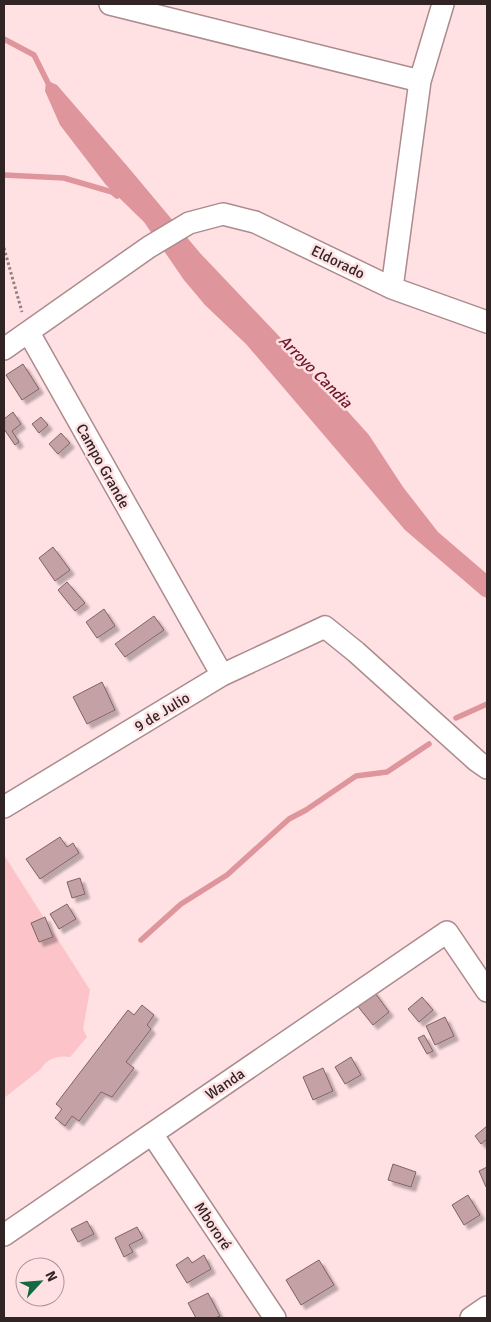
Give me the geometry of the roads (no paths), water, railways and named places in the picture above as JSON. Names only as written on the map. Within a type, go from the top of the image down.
[{"type":"street","points":[[110,4],[420,81]]},
{"type":"street","points":[[392,288],[420,81],[443,4]]},
{"type":"street","name":"Eldorado","points":[[28,333],[149,247],[189,223],[223,214],[254,222],[392,288],[487,322]]},
{"type":"street","points":[[4,349],[28,333]]},
{"type":"street","name":"Campo Grande","points":[[28,333],[222,676]]},
{"type":"street","name":"9 de Julio","points":[[4,807],[222,676],[325,627],[487,768]]},
{"type":"street","name":"Wanda","points":[[4,1235],[447,932],[487,991]]},
{"type":"street","name":"Mbororé","points":[[152,1134],[275,1318]]},
{"type":"street","points":[[471,1318],[487,1307]]},
{"type":"waterway","points":[[4,39],[34,55],[49,85]]},
{"type":"waterway","points":[[4,175],[64,178],[112,192],[117,196]]},
{"type":"waterway","points":[[456,718],[487,704]]},
{"type":"waterway","points":[[141,940],[181,904],[227,875],[289,819],[306,810],[356,776],[387,772],[429,744]]},
{"type":"water label","name":"Arroyo Candia","points":[[316,371]]}]
